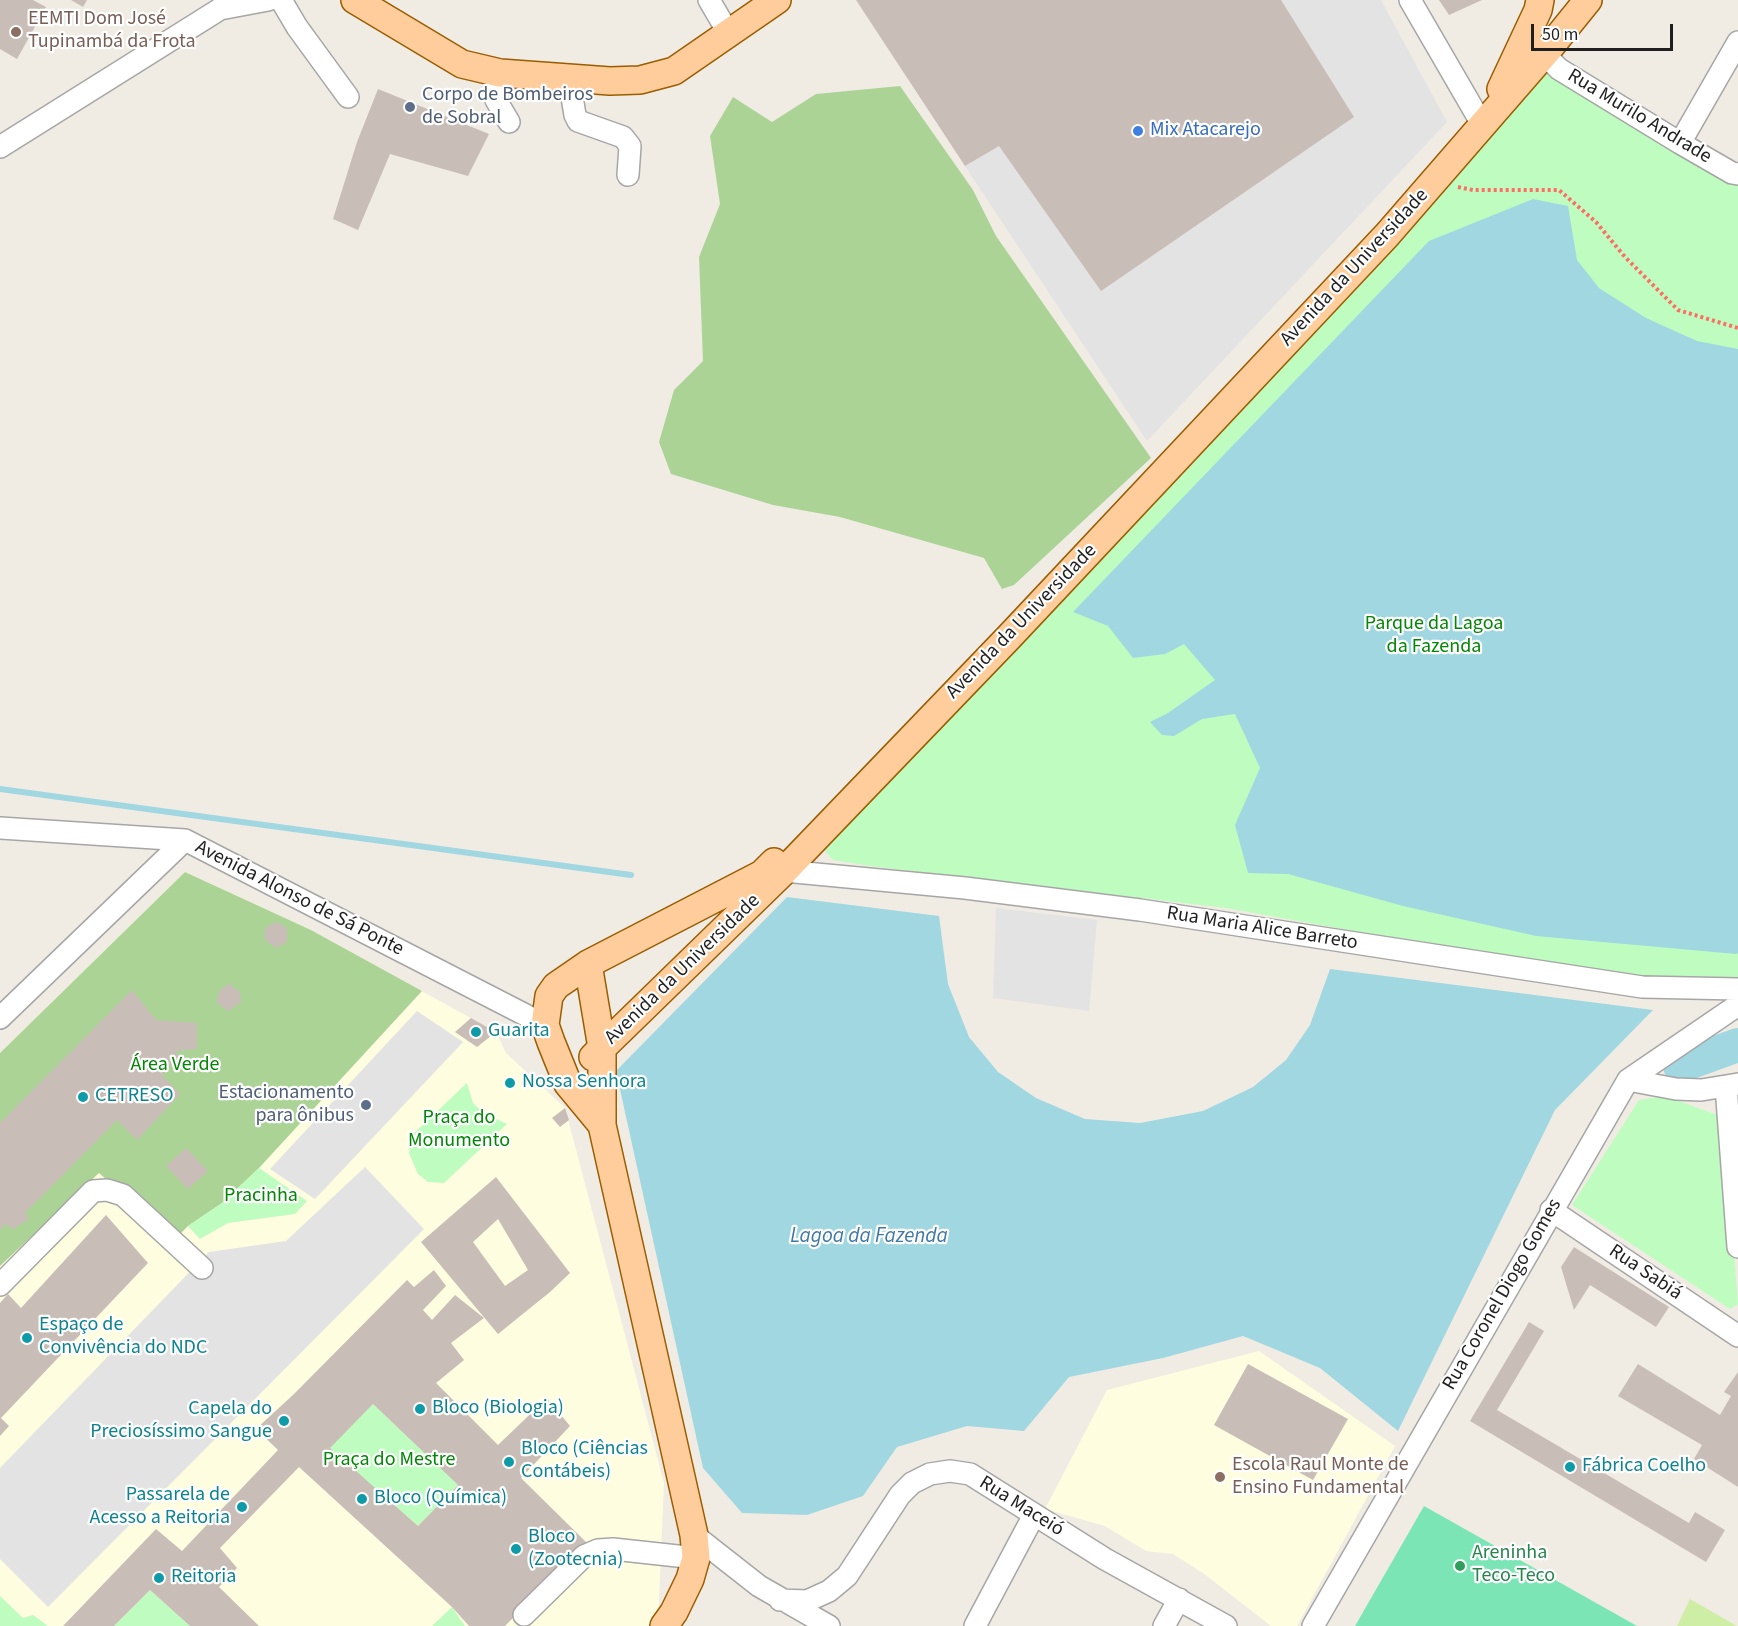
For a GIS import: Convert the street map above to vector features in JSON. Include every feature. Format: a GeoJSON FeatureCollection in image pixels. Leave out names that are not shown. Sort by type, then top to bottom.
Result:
{"type":"FeatureCollection","features":[{"type":"Feature","properties":{"kind":"main road"},"geometry":{"type":"LineString","coordinates":[[355,0],[462,64],[500,73],[569,79],[640,80],[674,70],[777,0]]}},
{"type":"Feature","properties":{"kind":"main road","name":"Avenida da Universidade"},"geometry":{"type":"LineString","coordinates":[[602,1125],[602,1048],[784,871],[1010,636],[1380,243],[1546,52],[1588,0]]}},
{"type":"Feature","properties":{"kind":"main road"},"geometry":{"type":"LineString","coordinates":[[1539,5],[1541,32],[1546,52]]}},
{"type":"Feature","properties":{"kind":"main road","name":"Avenida da Universidade"},"geometry":{"type":"LineString","coordinates":[[602,1125],[568,1084],[545,1025],[549,996],[556,986],[588,964],[762,874],[1492,106],[1539,5]]}},
{"type":"Feature","properties":{"kind":"main road"},"geometry":{"type":"LineString","coordinates":[[568,1084],[602,1048],[588,964]]}},
{"type":"Feature","properties":{"kind":"main road"},"geometry":{"type":"LineString","coordinates":[[602,1125],[695,1547],[690,1579],[674,1612],[664,1626]]}},
{"type":"Feature","properties":{"kind":"street"},"geometry":{"type":"LineString","coordinates":[[0,147],[224,4],[268,0]]}},
{"type":"Feature","properties":{"kind":"street"},"geometry":{"type":"LineString","coordinates":[[281,0],[297,27],[348,98]]}},
{"type":"Feature","properties":{"kind":"street"},"geometry":{"type":"LineString","coordinates":[[709,0],[729,34]]}},
{"type":"Feature","properties":{"kind":"street"},"geometry":{"type":"LineString","coordinates":[[1410,0],[1479,119]]}},
{"type":"Feature","properties":{"kind":"street"},"geometry":{"type":"LineString","coordinates":[[1680,143],[1738,42]]}},
{"type":"Feature","properties":{"kind":"street","name":"Rua Murilo Andrade"},"geometry":{"type":"LineString","coordinates":[[1546,52],[1559,69],[1680,143],[1732,173],[1738,174]]}},
{"type":"Feature","properties":{"kind":"street"},"geometry":{"type":"LineString","coordinates":[[500,73],[496,100],[509,122]]}},
{"type":"Feature","properties":{"kind":"street"},"geometry":{"type":"LineString","coordinates":[[569,79],[578,121],[623,137],[630,146],[628,175]]}},
{"type":"Feature","properties":{"kind":"street","name":"Avenida Alonso de Sá Ponte"},"geometry":{"type":"LineString","coordinates":[[0,828],[185,840],[545,1025]]}},
{"type":"Feature","properties":{"kind":"street"},"geometry":{"type":"LineString","coordinates":[[0,1018],[185,840]]}},
{"type":"Feature","properties":{"kind":"street","name":"Rua Maria Alice Barreto"},"geometry":{"type":"LineString","coordinates":[[784,871],[965,888],[1140,910],[1642,987],[1738,989]]}},
{"type":"Feature","properties":{"kind":"street","name":"Rua Coronel Diogo Gomes"},"geometry":{"type":"LineString","coordinates":[[1313,1626],[1628,1080],[1738,1005]]}},
{"type":"Feature","properties":{"kind":"street"},"geometry":{"type":"LineString","coordinates":[[1628,1080],[1676,1089],[1701,1090],[1732,1085],[1738,1247]]}},
{"type":"Feature","properties":{"kind":"street"},"geometry":{"type":"LineString","coordinates":[[0,1285],[93,1191],[107,1190],[123,1195],[202,1268]]}},
{"type":"Feature","properties":{"kind":"street","name":"Rua Sabiá"},"geometry":{"type":"LineString","coordinates":[[1551,1210],[1738,1336]]}},
{"type":"Feature","properties":{"kind":"street","name":"Rua Maceió"},"geometry":{"type":"LineString","coordinates":[[780,1600],[807,1601],[829,1591],[847,1576],[900,1495],[912,1483],[930,1474],[950,1471],[970,1474],[1105,1559],[1226,1626]]}},
{"type":"Feature","properties":{"kind":"street"},"geometry":{"type":"LineString","coordinates":[[975,1626],[1034,1515]]}},
{"type":"Feature","properties":{"kind":"street"},"geometry":{"type":"LineString","coordinates":[[524,1615],[584,1556],[598,1550],[695,1547],[738,1571],[780,1600],[829,1626]]}},
{"type":"Feature","properties":{"kind":"street"},"geometry":{"type":"LineString","coordinates":[[1164,1626],[1179,1599]]}},
{"type":"Feature","properties":{"kind":"path"},"geometry":{"type":"LineString","coordinates":[[1458,187],[1473,190],[1559,190],[1596,222],[1625,257],[1678,310],[1738,328]]}},
{"type":"Feature","properties":{"kind":"shaded area"},"geometry":{"type":"Polygon","coordinates":[[[1233,0],[1381,0],[1447,122],[1147,441],[965,166],[1233,0]]]}},
{"type":"Feature","properties":{"kind":"shaded area"},"geometry":{"type":"Polygon","coordinates":[[[185,872],[311,930],[496,1032],[506,1053],[565,1108],[664,1483],[658,1623],[655,1626],[0,1626],[0,1053],[185,872]]]}},
{"type":"Feature","properties":{"kind":"shaded area"},"geometry":{"type":"Polygon","coordinates":[[[996,908],[1097,920],[1089,1011],[993,998],[996,908]]]}},
{"type":"Feature","properties":{"kind":"shaded area","name":"Estacionamento para ônibus"},"geometry":{"type":"Polygon","coordinates":[[[417,1011],[463,1042],[315,1199],[270,1169],[417,1011]]]}},
{"type":"Feature","properties":{"kind":"shaded area"},"geometry":{"type":"Polygon","coordinates":[[[365,1167],[424,1229],[48,1607],[0,1559],[0,1468],[209,1252],[286,1241],[365,1167]]]}},
{"type":"Feature","properties":{"kind":"shaded area","name":"Escola Raul Monte de Ensino Fundamental"},"geometry":{"type":"Polygon","coordinates":[[[1259,1351],[1395,1446],[1297,1626],[1271,1626],[1203,1573],[1173,1554],[1146,1551],[1105,1526],[1045,1509],[1107,1390],[1259,1351]]]}},
{"type":"Feature","properties":{"kind":"green space","name":"Parque da Lagoa da Fazenda"},"geometry":{"type":"Polygon","coordinates":[[[1553,67],[1738,175],[1738,979],[1633,981],[1226,908],[833,860],[824,850],[831,836],[1553,67]]]}},
{"type":"Feature","properties":{"kind":"green space"},"geometry":{"type":"Polygon","coordinates":[[[900,86],[973,190],[996,236],[1151,458],[1014,585],[1002,589],[984,558],[840,517],[773,505],[671,474],[659,442],[674,390],[703,361],[699,257],[720,204],[710,136],[733,97],[772,122],[816,94],[900,86]]]}},
{"type":"Feature","properties":{"kind":"green space","name":"Área Verde"},"geometry":{"type":"Polygon","coordinates":[[[185,872],[311,930],[422,991],[259,1168],[222,1203],[188,1226],[175,1239],[99,1173],[0,1266],[0,1053],[185,872]]]}},
{"type":"Feature","properties":{"kind":"green space","name":"Praça do Monumento"},"geometry":{"type":"Polygon","coordinates":[[[467,1083],[473,1103],[482,1112],[507,1124],[444,1183],[428,1182],[418,1174],[409,1153],[411,1136],[467,1083]]]}},
{"type":"Feature","properties":{"kind":"green space"},"geometry":{"type":"Polygon","coordinates":[[[1665,1096],[1723,1117],[1738,1304],[1730,1309],[1572,1205],[1639,1100],[1665,1096]]]}},
{"type":"Feature","properties":{"kind":"green space","name":"Pracinha"},"geometry":{"type":"Polygon","coordinates":[[[259,1168],[307,1201],[295,1214],[228,1223],[200,1239],[188,1226],[222,1203],[259,1168]]]}},
{"type":"Feature","properties":{"kind":"green space","name":"Praça do Mestre"},"geometry":{"type":"Polygon","coordinates":[[[373,1404],[458,1485],[418,1526],[329,1448],[373,1404]]]}},
{"type":"Feature","properties":{"kind":"green space","name":"Areninha Teco-Teco"},"geometry":{"type":"Polygon","coordinates":[[[1424,1506],[1637,1626],[1355,1626],[1424,1506]]]}},
{"type":"Feature","properties":{"kind":"green space"},"geometry":{"type":"Polygon","coordinates":[[[150,1590],[190,1626],[114,1626],[150,1590]]]}},
{"type":"Feature","properties":{"kind":"green space"},"geometry":{"type":"Polygon","coordinates":[[[0,1596],[23,1618],[33,1615],[48,1626],[0,1626],[0,1596]]]}},
{"type":"Feature","properties":{"kind":"green space"},"geometry":{"type":"Polygon","coordinates":[[[1690,1599],[1737,1626],[1677,1626],[1690,1599]]]}},
{"type":"Feature","properties":{"kind":"green space"},"geometry":{"type":"Polygon","coordinates":[[[452,1607],[465,1626],[432,1626],[452,1607]]]}},
{"type":"Feature","properties":{"kind":"water","name":"Parque da Lagoa da Fazenda"},"geometry":{"type":"Polygon","coordinates":[[[1533,199],[1568,206],[1577,260],[1599,288],[1646,318],[1697,341],[1738,349],[1738,953],[1736,954],[1536,936],[1403,906],[1288,874],[1248,873],[1235,825],[1260,768],[1235,714],[1202,719],[1174,736],[1162,735],[1150,722],[1168,713],[1215,680],[1184,644],[1165,654],[1133,658],[1108,626],[1073,612],[1429,241],[1533,199]]]}},
{"type":"Feature","properties":{"kind":"water","name":"Lagoa da Fazenda"},"geometry":{"type":"Polygon","coordinates":[[[787,897],[939,916],[948,984],[969,1037],[998,1072],[1036,1098],[1085,1119],[1140,1123],[1203,1111],[1253,1087],[1286,1060],[1310,1025],[1330,969],[1653,1010],[1555,1110],[1398,1431],[1320,1368],[1243,1336],[1163,1358],[1069,1377],[1024,1431],[967,1426],[897,1447],[863,1496],[807,1515],[742,1513],[703,1468],[616,1071],[787,897]]]}},
{"type":"Feature","properties":{"kind":"building","name":"EEMTI Dom José Tupinambá da Frota"},"geometry":{"type":"Polygon","coordinates":[[[0,0],[33,0],[46,7],[17,59],[0,49],[0,0]]]}},
{"type":"Feature","properties":{"kind":"building","name":"EEMTI Dom José Tupinambá da Frota"},"geometry":{"type":"Polygon","coordinates":[[[71,0],[87,0],[83,7],[71,0]]]}},
{"type":"Feature","properties":{"kind":"building","name":"Mix Atacarejo"},"geometry":{"type":"Polygon","coordinates":[[[856,0],[1281,0],[1354,117],[1101,291],[999,146],[965,166],[856,0]]]}},
{"type":"Feature","properties":{"kind":"building"},"geometry":{"type":"Polygon","coordinates":[[[1439,0],[1482,0],[1449,15],[1439,0]]]}},
{"type":"Feature","properties":{"kind":"building"},"geometry":{"type":"Polygon","coordinates":[[[378,89],[489,134],[468,176],[390,154],[358,230],[333,219],[357,142],[378,89]]]}},
{"type":"Feature","properties":{"kind":"building"},"geometry":{"type":"Polygon","coordinates":[[[276,922],[287,928],[287,942],[276,948],[265,940],[265,928],[276,922]]]}},
{"type":"Feature","properties":{"kind":"building"},"geometry":{"type":"Polygon","coordinates":[[[229,984],[240,992],[241,1002],[228,1011],[217,1003],[219,991],[229,984]]]}},
{"type":"Feature","properties":{"kind":"building","name":"CETRESO"},"geometry":{"type":"Polygon","coordinates":[[[132,990],[156,1020],[197,1023],[197,1049],[175,1051],[179,1057],[162,1075],[180,1094],[137,1140],[117,1120],[25,1213],[29,1219],[13,1229],[6,1224],[0,1230],[0,1123],[132,990]]]}},
{"type":"Feature","properties":{"kind":"building","name":"Guarita"},"geometry":{"type":"Polygon","coordinates":[[[471,1018],[496,1032],[477,1047],[455,1032],[471,1018]]]}},
{"type":"Feature","properties":{"kind":"building"},"geometry":{"type":"Polygon","coordinates":[[[565,1108],[569,1120],[560,1127],[552,1118],[565,1108]]]}},
{"type":"Feature","properties":{"kind":"building"},"geometry":{"type":"Polygon","coordinates":[[[186,1148],[208,1171],[188,1189],[166,1166],[186,1148]]]}},
{"type":"Feature","properties":{"kind":"building"},"geometry":{"type":"Polygon","coordinates":[[[496,1177],[570,1273],[498,1334],[421,1242],[496,1177]],[[498,1219],[473,1242],[505,1286],[528,1270],[498,1219]]]}},
{"type":"Feature","properties":{"kind":"building"},"geometry":{"type":"Polygon","coordinates":[[[106,1215],[148,1263],[1,1418],[9,1426],[0,1436],[0,1303],[8,1294],[21,1308],[106,1215]]]}},
{"type":"Feature","properties":{"kind":"building"},"geometry":{"type":"Polygon","coordinates":[[[1574,1247],[1669,1307],[1656,1327],[1590,1285],[1574,1310],[1561,1267],[1574,1247]]]}},
{"type":"Feature","properties":{"kind":"building"},"geometry":{"type":"Polygon","coordinates":[[[434,1270],[446,1286],[423,1310],[432,1320],[455,1295],[484,1318],[451,1343],[464,1360],[436,1383],[498,1445],[547,1398],[570,1426],[521,1478],[587,1543],[505,1626],[469,1626],[452,1607],[299,1467],[220,1548],[237,1568],[219,1587],[259,1626],[190,1626],[150,1590],[114,1626],[63,1626],[156,1529],[182,1551],[278,1450],[256,1429],[407,1280],[414,1287],[434,1270]],[[373,1404],[330,1448],[418,1526],[458,1485],[373,1404]]]}},
{"type":"Feature","properties":{"kind":"building","name":"Fábrica Coelho"},"geometry":{"type":"Polygon","coordinates":[[[1529,1322],[1544,1331],[1497,1410],[1689,1523],[1695,1512],[1725,1530],[1706,1562],[1470,1421],[1529,1322]]]}},
{"type":"Feature","properties":{"kind":"building"},"geometry":{"type":"Polygon","coordinates":[[[1248,1364],[1348,1419],[1313,1480],[1214,1425],[1248,1364]]]}},
{"type":"Feature","properties":{"kind":"building","name":"Fábrica Coelho"},"geometry":{"type":"Polygon","coordinates":[[[1638,1364],[1720,1415],[1731,1396],[1724,1392],[1738,1372],[1738,1487],[1694,1459],[1702,1445],[1618,1396],[1638,1364]]]}},
{"type":"Feature","properties":{"kind":"waterway"},"geometry":{"type":"LineString","coordinates":[[0,789],[631,875]]}},
{"type":"Feature","properties":{"kind":"waterway"},"geometry":{"type":"LineString","coordinates":[[1680,1066],[1738,1045]]}},
{"type":"Feature","properties":{"kind":"place","name":"EEMTI Dom José Tupinambá da Frota"},"geometry":{"type":"Point","coordinates":[16,32]}},
{"type":"Feature","properties":{"kind":"place","name":"Corpo de Bombeiros de Sobral"},"geometry":{"type":"Point","coordinates":[410,107]}},
{"type":"Feature","properties":{"kind":"place","name":"Mix Atacarejo"},"geometry":{"type":"Point","coordinates":[1138,131]}},
{"type":"Feature","properties":{"kind":"place","name":"Guarita"},"geometry":{"type":"Point","coordinates":[476,1032]}},
{"type":"Feature","properties":{"kind":"place","name":"Nossa Senhora"},"geometry":{"type":"Point","coordinates":[510,1083]}},
{"type":"Feature","properties":{"kind":"place","name":"CETRESO"},"geometry":{"type":"Point","coordinates":[83,1097]}},
{"type":"Feature","properties":{"kind":"place","name":"Estacionamento para ônibus"},"geometry":{"type":"Point","coordinates":[366,1105]}},
{"type":"Feature","properties":{"kind":"place","name":"Espaço de Convivência do NDC"},"geometry":{"type":"Point","coordinates":[27,1338]}},
{"type":"Feature","properties":{"kind":"place","name":"Bloco (Biologia)"},"geometry":{"type":"Point","coordinates":[420,1409]}},
{"type":"Feature","properties":{"kind":"place","name":"Capela do Preciosíssimo Sangue"},"geometry":{"type":"Point","coordinates":[284,1421]}},
{"type":"Feature","properties":{"kind":"place","name":"Bloco (Ciências Contábeis)"},"geometry":{"type":"Point","coordinates":[509,1462]}},
{"type":"Feature","properties":{"kind":"place","name":"Fábrica Coelho"},"geometry":{"type":"Point","coordinates":[1570,1467]}},
{"type":"Feature","properties":{"kind":"place","name":"Escola Raul Monte de Ensino Fundamental"},"geometry":{"type":"Point","coordinates":[1220,1477]}},
{"type":"Feature","properties":{"kind":"place","name":"Bloco (Química)"},"geometry":{"type":"Point","coordinates":[362,1499]}},
{"type":"Feature","properties":{"kind":"place","name":"Passarela de Acesso a Reitoria"},"geometry":{"type":"Point","coordinates":[242,1507]}},
{"type":"Feature","properties":{"kind":"place","name":"Bloco (Zootecnia)"},"geometry":{"type":"Point","coordinates":[516,1549]}},
{"type":"Feature","properties":{"kind":"place","name":"Areninha Teco-Teco"},"geometry":{"type":"Point","coordinates":[1460,1566]}},
{"type":"Feature","properties":{"kind":"place","name":"Reitoria"},"geometry":{"type":"Point","coordinates":[159,1578]}}]}
